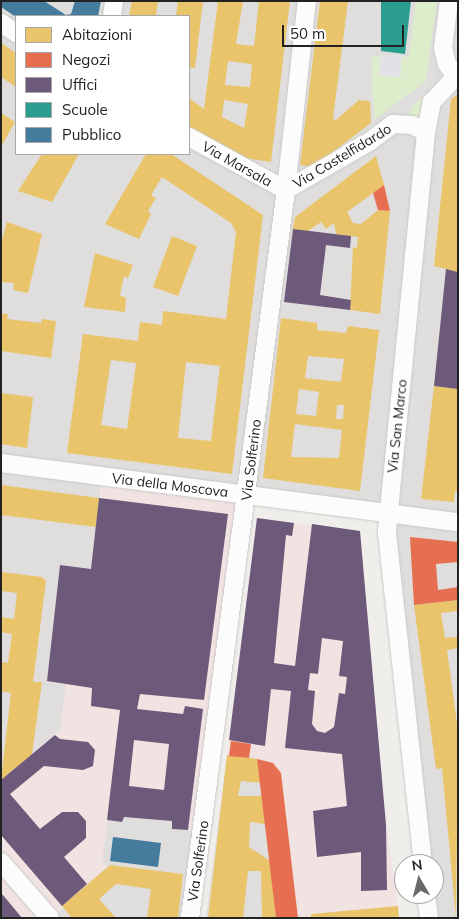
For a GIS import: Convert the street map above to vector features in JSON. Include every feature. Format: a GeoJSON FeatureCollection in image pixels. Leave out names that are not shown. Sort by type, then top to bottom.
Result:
{"type":"FeatureCollection","features":[{"type":"Feature","properties":{"kind":"street"},"geometry":{"type":"LineString","coordinates":[[112,15],[114,1]]}},
{"type":"Feature","properties":{"kind":"street","name":"Via Solferino"},"geometry":{"type":"LineString","coordinates":[[190,918],[286,190],[307,1]]}},
{"type":"Feature","properties":{"kind":"street","name":"Via San Marco"},"geometry":{"type":"LineString","coordinates":[[422,854],[387,531],[426,132],[432,102],[457,75],[447,64],[443,48],[449,1]]}},
{"type":"Feature","properties":{"kind":"street"},"geometry":{"type":"LineString","coordinates":[[1,23],[15,32]]}},
{"type":"Feature","properties":{"kind":"street","name":"Via Castelfidardo"},"geometry":{"type":"LineString","coordinates":[[286,190],[369,142],[393,124],[412,125],[426,132]]}},
{"type":"Feature","properties":{"kind":"street","name":"Via Marsala"},"geometry":{"type":"LineString","coordinates":[[190,138],[286,190]]}},
{"type":"Feature","properties":{"kind":"street","name":"Via della Moscova"},"geometry":{"type":"LineString","coordinates":[[1,463],[458,522]]}},
{"type":"Feature","properties":{"kind":"street"},"geometry":{"type":"LineString","coordinates":[[1,862],[50,918]]}},
{"type":"Feature","properties":{"kind":"street"},"geometry":{"type":"LineString","coordinates":[[427,904],[429,918]]}},
{"type":"Feature","properties":{"kind":"shaded area"},"geometry":{"type":"Polygon","coordinates":[[[1,1],[306,1],[245,493],[1,461],[1,1]]]}},
{"type":"Feature","properties":{"kind":"shaded area"},"geometry":{"type":"Polygon","coordinates":[[[307,1],[458,1],[458,517],[248,494],[307,1]]]}},
{"type":"Feature","properties":{"kind":"shaded area"},"geometry":{"type":"Polygon","coordinates":[[[381,54],[402,55],[400,77],[379,76],[381,54]]]}},
{"type":"Feature","properties":{"kind":"shaded area"},"geometry":{"type":"Polygon","coordinates":[[[418,290],[430,292],[423,372],[410,371],[418,290]]]}},
{"type":"Feature","properties":{"kind":"shaded area"},"geometry":{"type":"Polygon","coordinates":[[[407,399],[419,400],[413,464],[401,463],[407,399]]]}},
{"type":"Feature","properties":{"kind":"shaded area"},"geometry":{"type":"Polygon","coordinates":[[[1,464],[102,477],[91,569],[47,681],[66,684],[61,729],[1,780],[1,464]]]}},
{"type":"Feature","properties":{"kind":"shaded area"},"geometry":{"type":"Polygon","coordinates":[[[102,477],[245,495],[200,832],[172,829],[172,821],[124,817],[122,822],[108,821],[102,861],[107,867],[51,917],[1,859],[1,780],[61,729],[66,684],[47,681],[60,565],[91,569],[102,477]]]}},
{"type":"Feature","properties":{"kind":"shaded area"},"geometry":{"type":"Polygon","coordinates":[[[390,515],[458,525],[458,918],[432,918],[433,904],[444,904],[444,854],[425,854],[390,515]]]}},
{"type":"Feature","properties":{"kind":"shaded area"},"geometry":{"type":"Polygon","coordinates":[[[257,518],[360,531],[385,815],[394,878],[394,904],[398,904],[398,906],[298,918],[281,773],[273,763],[227,755],[257,518]]]}},
{"type":"Feature","properties":{"kind":"shaded area"},"geometry":{"type":"Polygon","coordinates":[[[227,755],[257,759],[276,918],[206,918],[227,755]]]}},
{"type":"Feature","properties":{"kind":"shaded area"},"geometry":{"type":"Polygon","coordinates":[[[124,817],[172,821],[188,830],[200,832],[187,918],[52,918],[107,867],[102,861],[107,820],[124,817]]]}},
{"type":"Feature","properties":{"kind":"shaded area"},"geometry":{"type":"Polygon","coordinates":[[[1,863],[49,918],[1,918],[1,863]]]}},
{"type":"Feature","properties":{"kind":"green space"},"geometry":{"type":"Polygon","coordinates":[[[416,1],[437,1],[426,81],[374,120],[371,57],[409,57],[416,1]]]}},
{"type":"Feature","properties":{"kind":"green space"},"geometry":{"type":"Polygon","coordinates":[[[423,97],[421,121],[408,118],[412,106],[423,97]]]}},
{"type":"Feature","properties":{"kind":"building: Abitazioni"},"geometry":{"type":"Polygon","coordinates":[[[132,1],[158,1],[156,15],[129,15],[132,1]]]}},
{"type":"Feature","properties":{"kind":"building: Abitazioni"},"geometry":{"type":"Polygon","coordinates":[[[178,1],[203,1],[195,68],[190,67],[190,15],[176,15],[178,1]]]}},
{"type":"Feature","properties":{"kind":"building: Abitazioni"},"geometry":{"type":"Polygon","coordinates":[[[218,1],[243,1],[236,44],[254,46],[259,1],[290,1],[271,162],[231,156],[190,131],[190,99],[204,109],[218,1]],[[228,61],[225,85],[250,87],[252,64],[228,61]],[[224,100],[222,117],[244,128],[248,104],[224,100]]]}},
{"type":"Feature","properties":{"kind":"building: Abitazioni"},"geometry":{"type":"Polygon","coordinates":[[[320,1],[348,1],[333,119],[336,120],[359,100],[370,101],[371,123],[313,167],[300,165],[320,1]]]}},
{"type":"Feature","properties":{"kind":"building: Abitazioni"},"geometry":{"type":"Polygon","coordinates":[[[1,43],[15,52],[15,86],[1,77],[1,43]]]}},
{"type":"Feature","properties":{"kind":"building: Abitazioni"},"geometry":{"type":"Polygon","coordinates":[[[458,94],[458,272],[434,266],[451,99],[458,94]]]}},
{"type":"Feature","properties":{"kind":"building: Abitazioni"},"geometry":{"type":"Polygon","coordinates":[[[1,113],[15,122],[1,147],[1,113]]]}},
{"type":"Feature","properties":{"kind":"building: Abitazioni"},"geometry":{"type":"Polygon","coordinates":[[[41,155],[78,155],[52,202],[18,191],[41,155]]]}},
{"type":"Feature","properties":{"kind":"building: Abitazioni"},"geometry":{"type":"Polygon","coordinates":[[[145,155],[173,155],[263,215],[232,474],[67,453],[83,334],[138,341],[140,322],[162,325],[163,311],[226,319],[236,232],[231,223],[162,177],[151,195],[156,198],[148,211],[151,214],[139,239],[105,224],[145,155]],[[111,360],[101,425],[127,429],[136,363],[111,360]],[[186,362],[178,438],[211,441],[220,366],[186,362]]]}},
{"type":"Feature","properties":{"kind":"building: Abitazioni"},"geometry":{"type":"Polygon","coordinates":[[[376,156],[384,185],[347,212],[353,223],[361,224],[378,210],[390,211],[380,314],[350,310],[353,247],[357,248],[358,237],[336,234],[334,223],[326,229],[321,222],[308,231],[293,229],[295,217],[376,156]]]}},
{"type":"Feature","properties":{"kind":"building: Abitazioni"},"geometry":{"type":"Polygon","coordinates":[[[7,222],[42,234],[28,293],[13,290],[14,283],[1,282],[1,244],[7,222]]]}},
{"type":"Feature","properties":{"kind":"building: Abitazioni"},"geometry":{"type":"Polygon","coordinates":[[[172,236],[197,246],[178,296],[153,287],[172,236]]]}},
{"type":"Feature","properties":{"kind":"building: Abitazioni"},"geometry":{"type":"Polygon","coordinates":[[[95,253],[133,265],[128,278],[124,276],[120,295],[126,298],[125,312],[84,307],[95,253]]]}},
{"type":"Feature","properties":{"kind":"building: Abitazioni"},"geometry":{"type":"Polygon","coordinates":[[[1,314],[8,314],[7,319],[41,323],[42,319],[56,321],[51,358],[1,351],[1,314]]]}},
{"type":"Feature","properties":{"kind":"building: Abitazioni"},"geometry":{"type":"Polygon","coordinates":[[[281,318],[317,323],[317,330],[346,333],[348,326],[379,330],[360,491],[263,478],[281,318]],[[308,356],[305,378],[341,382],[344,359],[308,356]],[[299,389],[296,414],[316,416],[319,392],[299,389]],[[337,405],[336,419],[343,419],[344,405],[337,405]],[[295,424],[291,457],[339,458],[342,430],[295,424]]]}},
{"type":"Feature","properties":{"kind":"building: Abitazioni"},"geometry":{"type":"Polygon","coordinates":[[[434,386],[458,389],[458,491],[455,491],[454,502],[421,499],[434,386]]]}},
{"type":"Feature","properties":{"kind":"building: Abitazioni"},"geometry":{"type":"Polygon","coordinates":[[[1,393],[33,397],[27,448],[1,444],[1,393]]]}},
{"type":"Feature","properties":{"kind":"building: Abitazioni"},"geometry":{"type":"Polygon","coordinates":[[[1,485],[99,498],[96,527],[1,515],[1,485]]]}},
{"type":"Feature","properties":{"kind":"building: Abitazioni"},"geometry":{"type":"Polygon","coordinates":[[[1,572],[42,577],[46,581],[33,682],[42,682],[32,754],[1,780],[11,693],[1,691],[1,662],[8,663],[12,634],[1,632],[1,617],[14,619],[17,593],[1,591],[1,572]]]}},
{"type":"Feature","properties":{"kind":"building: Abitazioni"},"geometry":{"type":"Polygon","coordinates":[[[458,600],[458,611],[441,613],[445,638],[458,637],[458,648],[447,650],[458,731],[456,918],[442,768],[436,769],[414,605],[458,600]]]}},
{"type":"Feature","properties":{"kind":"building: Abitazioni"},"geometry":{"type":"Polygon","coordinates":[[[227,755],[257,759],[261,783],[241,781],[238,796],[262,796],[265,824],[250,822],[249,847],[270,861],[276,918],[262,918],[261,871],[248,871],[243,918],[208,918],[227,755]]]}},
{"type":"Feature","properties":{"kind":"building: Abitazioni"},"geometry":{"type":"Polygon","coordinates":[[[110,865],[183,874],[178,918],[147,918],[151,889],[116,884],[99,899],[116,918],[72,918],[62,906],[110,865]]]}},
{"type":"Feature","properties":{"kind":"building: Abitazioni"},"geometry":{"type":"Polygon","coordinates":[[[398,906],[399,918],[311,918],[311,914],[398,906]]]}},
{"type":"Feature","properties":{"kind":"building: Negozi"},"geometry":{"type":"Polygon","coordinates":[[[384,185],[390,211],[378,210],[373,193],[384,185]]]}},
{"type":"Feature","properties":{"kind":"building: Negozi"},"geometry":{"type":"Polygon","coordinates":[[[410,537],[458,542],[458,562],[436,564],[438,590],[458,587],[458,600],[414,605],[410,537]]]}},
{"type":"Feature","properties":{"kind":"building: Negozi"},"geometry":{"type":"Polygon","coordinates":[[[231,741],[251,744],[249,758],[229,756],[231,741]]]}},
{"type":"Feature","properties":{"kind":"building: Negozi"},"geometry":{"type":"Polygon","coordinates":[[[257,759],[273,763],[281,773],[298,918],[276,918],[257,759]]]}},
{"type":"Feature","properties":{"kind":"building: Uffici"},"geometry":{"type":"Polygon","coordinates":[[[293,229],[351,236],[350,248],[326,245],[320,295],[351,300],[350,310],[284,302],[293,229]]]}},
{"type":"Feature","properties":{"kind":"building: Uffici"},"geometry":{"type":"Polygon","coordinates":[[[446,269],[458,272],[458,389],[434,386],[446,269]]]}},
{"type":"Feature","properties":{"kind":"building: Uffici"},"geometry":{"type":"Polygon","coordinates":[[[99,498],[228,514],[204,700],[140,694],[137,709],[183,714],[185,706],[203,709],[188,830],[172,829],[172,821],[124,817],[122,822],[107,820],[120,710],[91,706],[92,688],[47,681],[60,565],[91,569],[99,498]],[[134,740],[129,786],[164,790],[169,744],[134,740]]]}},
{"type":"Feature","properties":{"kind":"building: Uffici"},"geometry":{"type":"Polygon","coordinates":[[[257,518],[294,523],[292,536],[286,535],[274,663],[295,666],[312,524],[360,531],[386,825],[387,890],[361,891],[361,852],[317,857],[313,811],[347,806],[342,754],[285,748],[291,691],[271,689],[265,746],[229,740],[257,518]],[[322,638],[318,674],[310,673],[308,690],[315,691],[312,724],[317,731],[325,733],[334,727],[339,693],[345,694],[347,677],[339,676],[343,641],[322,638]]]}},
{"type":"Feature","properties":{"kind":"building: Uffici"},"geometry":{"type":"Polygon","coordinates":[[[55,735],[60,739],[88,742],[95,750],[93,766],[83,770],[44,766],[10,794],[40,829],[62,812],[78,812],[86,821],[86,838],[64,857],[87,884],[62,906],[1,835],[1,780],[55,735]]]}},
{"type":"Feature","properties":{"kind":"building: Uffici"},"geometry":{"type":"Polygon","coordinates":[[[1,893],[8,901],[22,918],[1,918],[1,893]]]}},
{"type":"Feature","properties":{"kind":"building: Scuole"},"geometry":{"type":"Polygon","coordinates":[[[381,1],[411,1],[405,54],[381,51],[381,1]]]}},
{"type":"Feature","properties":{"kind":"building: Pubblico"},"geometry":{"type":"Polygon","coordinates":[[[1,1],[44,1],[66,15],[15,16],[1,7],[1,1]]]}},
{"type":"Feature","properties":{"kind":"building: Pubblico"},"geometry":{"type":"Polygon","coordinates":[[[75,1],[101,1],[98,15],[66,15],[71,14],[75,1]]]}},
{"type":"Feature","properties":{"kind":"building: Pubblico"},"geometry":{"type":"Polygon","coordinates":[[[113,837],[161,843],[158,867],[110,861],[113,837]]]}}]}
